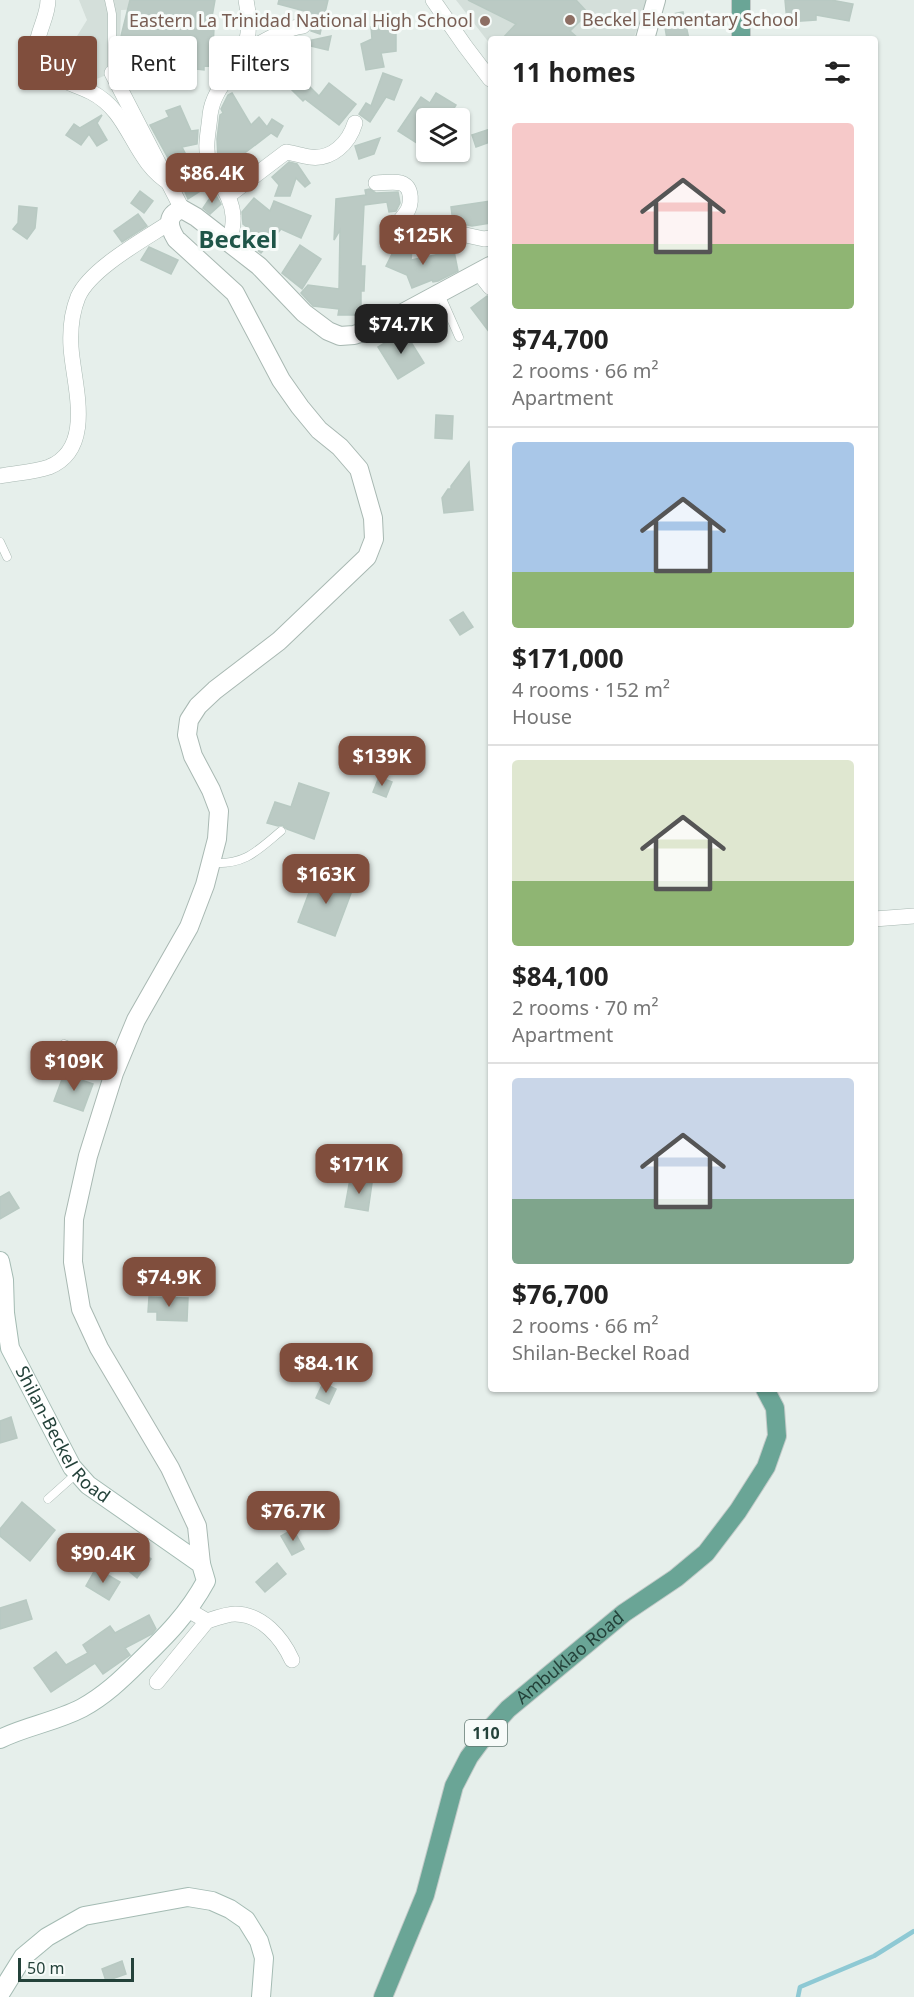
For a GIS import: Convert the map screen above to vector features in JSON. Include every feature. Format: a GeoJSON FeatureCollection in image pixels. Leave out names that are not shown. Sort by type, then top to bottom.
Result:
{"type":"FeatureCollection","features":[{"type":"Feature","properties":{"kind":"main road"},"geometry":{"type":"LineString","coordinates":[[741,0],[741,36]]}},
{"type":"Feature","properties":{"kind":"main road","name":"Ambuklao Road"},"geometry":{"type":"LineString","coordinates":[[383,1997],[425,1895],[454,1786],[469,1757],[508,1709],[624,1613],[676,1578],[706,1553],[738,1511],[766,1467],[777,1436],[776,1408],[767,1392]]}},
{"type":"Feature","properties":{"kind":"street"},"geometry":{"type":"LineString","coordinates":[[48,0],[48,11],[37,39],[38,60],[46,70],[107,102],[120,115],[138,150],[152,170],[171,184]]}},
{"type":"Feature","properties":{"kind":"street"},"geometry":{"type":"LineString","coordinates":[[246,0],[247,36]]}},
{"type":"Feature","properties":{"kind":"street"},"geometry":{"type":"LineString","coordinates":[[433,0],[488,76]]}},
{"type":"Feature","properties":{"kind":"street"},"geometry":{"type":"LineString","coordinates":[[646,36],[655,3]]}},
{"type":"Feature","properties":{"kind":"street"},"geometry":{"type":"LineString","coordinates":[[655,3],[658,12],[655,36]]}},
{"type":"Feature","properties":{"kind":"street"},"geometry":{"type":"LineString","coordinates":[[275,36],[303,26]]}},
{"type":"Feature","properties":{"kind":"street"},"geometry":{"type":"LineString","coordinates":[[121,90],[182,209],[196,217],[259,266],[316,324],[340,336],[354,335],[375,328],[440,294],[487,276]]}},
{"type":"Feature","properties":{"kind":"street"},"geometry":{"type":"LineString","coordinates":[[218,90],[212,105],[207,143],[209,161],[228,196],[234,218],[230,243]]}},
{"type":"Feature","properties":{"kind":"street"},"geometry":{"type":"LineString","coordinates":[[228,196],[286,152],[321,157],[335,151],[351,136],[355,123]]}},
{"type":"Feature","properties":{"kind":"street"},"geometry":{"type":"LineString","coordinates":[[376,183],[400,183],[407,188],[411,205],[396,225],[396,230],[400,233],[452,232],[488,238]]}},
{"type":"Feature","properties":{"kind":"street"},"geometry":{"type":"LineString","coordinates":[[0,476],[49,467],[62,459],[72,447],[78,428],[78,396],[71,346],[72,315],[79,296],[92,279],[116,259],[169,223],[174,212],[182,209]]}},
{"type":"Feature","properties":{"kind":"street"},"geometry":{"type":"LineString","coordinates":[[0,1739],[82,1708],[112,1689],[176,1627],[206,1581],[201,1564],[197,1526],[170,1468],[99,1348],[81,1309],[73,1262],[74,1219],[88,1156],[117,1065],[136,1020],[189,927],[217,839],[219,811],[193,756],[187,735],[189,720],[206,698],[279,641],[367,557],[374,539],[373,518],[359,469],[340,447],[319,430],[281,380],[235,293],[176,239],[169,223]]}},
{"type":"Feature","properties":{"kind":"street"},"geometry":{"type":"LineString","coordinates":[[878,919],[914,916]]}},
{"type":"Feature","properties":{"kind":"street","name":"Shilan-Beckel Road"},"geometry":{"type":"LineString","coordinates":[[0,1262],[4,1280],[5,1313],[10,1348],[72,1467],[88,1485],[201,1564]]}},
{"type":"Feature","properties":{"kind":"street"},"geometry":{"type":"LineString","coordinates":[[188,1610],[207,1621]]}},
{"type":"Feature","properties":{"kind":"street"},"geometry":{"type":"LineString","coordinates":[[158,1682],[207,1621],[235,1614],[252,1617],[264,1624],[284,1643],[292,1660]]}},
{"type":"Feature","properties":{"kind":"street"},"geometry":{"type":"LineString","coordinates":[[0,1994],[23,1957],[46,1937],[84,1916],[188,1897],[212,1900],[246,1920],[259,1941],[264,1958],[261,1997]]}},
{"type":"Feature","properties":{"kind":"lane"},"geometry":{"type":"LineString","coordinates":[[109,0],[112,14],[112,36]]}},
{"type":"Feature","properties":{"kind":"lane"},"geometry":{"type":"LineString","coordinates":[[440,294],[459,337]]}},
{"type":"Feature","properties":{"kind":"lane"},"geometry":{"type":"LineString","coordinates":[[0,542],[7,557]]}},
{"type":"Feature","properties":{"kind":"lane"},"geometry":{"type":"LineString","coordinates":[[210,863],[227,864],[245,859],[281,831]]}},
{"type":"Feature","properties":{"kind":"lane"},"geometry":{"type":"LineString","coordinates":[[64,1044],[117,1065]]}},
{"type":"Feature","properties":{"kind":"lane"},"geometry":{"type":"LineString","coordinates":[[48,1499],[77,1473]]}},
{"type":"Feature","properties":{"kind":"shaded area"},"geometry":{"type":"Polygon","coordinates":[[[79,0],[147,0],[145,9],[121,10],[120,36],[109,36],[109,74],[97,79],[97,36],[77,36],[87,20],[79,0]]]}},
{"type":"Feature","properties":{"kind":"shaded area","name":"Beckel Elementary School"},"geometry":{"type":"Polygon","coordinates":[[[456,0],[650,0],[634,36],[488,36],[488,41],[456,0]]]}},
{"type":"Feature","properties":{"kind":"building"},"geometry":{"type":"Polygon","coordinates":[[[130,0],[215,0],[210,28],[214,28],[214,36],[209,36],[209,66],[204,66],[204,70],[197,69],[197,36],[121,36],[130,0]]]}},
{"type":"Feature","properties":{"kind":"building"},"geometry":{"type":"Polygon","coordinates":[[[279,0],[328,0],[320,34],[311,31],[312,13],[278,4],[279,0]]]}},
{"type":"Feature","properties":{"kind":"building"},"geometry":{"type":"Polygon","coordinates":[[[468,0],[576,0],[588,13],[570,31],[576,36],[505,36],[516,24],[468,0]]]}},
{"type":"Feature","properties":{"kind":"building"},"geometry":{"type":"Polygon","coordinates":[[[785,0],[831,0],[853,4],[849,21],[816,15],[816,20],[787,22],[785,0]]]}},
{"type":"Feature","properties":{"kind":"building"},"geometry":{"type":"Polygon","coordinates":[[[683,12],[688,36],[666,36],[663,16],[683,12]]]}},
{"type":"Feature","properties":{"kind":"building"},"geometry":{"type":"Polygon","coordinates":[[[396,24],[396,51],[381,53],[384,67],[366,70],[361,44],[372,39],[371,27],[396,24]]]}},
{"type":"Feature","properties":{"kind":"building"},"geometry":{"type":"Polygon","coordinates":[[[331,36],[328,50],[311,46],[311,40],[331,36]]]}},
{"type":"Feature","properties":{"kind":"building"},"geometry":{"type":"Polygon","coordinates":[[[383,73],[402,80],[394,100],[386,97],[370,122],[359,114],[366,103],[371,106],[383,73]]]}},
{"type":"Feature","properties":{"kind":"building"},"geometry":{"type":"Polygon","coordinates":[[[329,83],[356,104],[339,125],[305,99],[303,101],[292,90],[311,90],[311,88],[319,96],[329,83]]]}},
{"type":"Feature","properties":{"kind":"building"},"geometry":{"type":"Polygon","coordinates":[[[232,93],[251,125],[259,117],[267,127],[272,119],[283,126],[277,137],[271,133],[225,168],[218,158],[217,139],[220,115],[223,113],[221,109],[228,95],[232,93]]]}},
{"type":"Feature","properties":{"kind":"building"},"geometry":{"type":"Polygon","coordinates":[[[436,93],[456,105],[454,108],[416,108],[416,143],[398,131],[421,97],[430,103],[436,93]]]}},
{"type":"Feature","properties":{"kind":"building"},"geometry":{"type":"Polygon","coordinates":[[[180,106],[191,131],[198,130],[197,144],[182,147],[205,188],[188,199],[150,125],[169,117],[166,111],[180,106]]]}},
{"type":"Feature","properties":{"kind":"building"},"geometry":{"type":"Polygon","coordinates":[[[102,115],[97,123],[107,140],[97,146],[89,134],[81,145],[66,135],[74,124],[80,128],[102,115]]]}},
{"type":"Feature","properties":{"kind":"building"},"geometry":{"type":"Polygon","coordinates":[[[488,130],[488,143],[476,147],[472,135],[488,130]]]}},
{"type":"Feature","properties":{"kind":"building"},"geometry":{"type":"Polygon","coordinates":[[[380,138],[374,154],[359,159],[355,146],[380,138]]]}},
{"type":"Feature","properties":{"kind":"building"},"geometry":{"type":"Polygon","coordinates":[[[289,162],[297,164],[310,183],[305,187],[296,178],[290,196],[275,196],[279,185],[272,177],[289,162]]]}},
{"type":"Feature","properties":{"kind":"building"},"geometry":{"type":"Polygon","coordinates":[[[369,189],[376,193],[398,192],[400,203],[396,211],[389,212],[387,202],[364,205],[361,266],[365,266],[364,291],[361,291],[361,315],[338,315],[339,309],[313,306],[301,293],[308,285],[339,289],[340,230],[334,240],[336,199],[366,195],[365,190],[369,189]]]}},
{"type":"Feature","properties":{"kind":"building"},"geometry":{"type":"Polygon","coordinates":[[[140,191],[153,201],[144,213],[131,203],[140,191]]]}},
{"type":"Feature","properties":{"kind":"building"},"geometry":{"type":"Polygon","coordinates":[[[214,192],[221,204],[210,214],[203,208],[214,192]]]}},
{"type":"Feature","properties":{"kind":"building"},"geometry":{"type":"Polygon","coordinates":[[[254,198],[270,211],[274,201],[311,216],[301,238],[281,229],[261,253],[244,240],[251,230],[243,224],[242,212],[254,198]]]}},
{"type":"Feature","properties":{"kind":"building"},"geometry":{"type":"Polygon","coordinates":[[[488,201],[488,223],[472,226],[453,222],[451,207],[488,201]]]}},
{"type":"Feature","properties":{"kind":"building"},"geometry":{"type":"Polygon","coordinates":[[[19,206],[37,208],[35,228],[27,239],[13,229],[18,223],[19,206]]]}},
{"type":"Feature","properties":{"kind":"building"},"geometry":{"type":"Polygon","coordinates":[[[138,214],[147,226],[122,242],[114,231],[138,214]]]}},
{"type":"Feature","properties":{"kind":"building"},"geometry":{"type":"Polygon","coordinates":[[[300,245],[321,259],[302,289],[282,273],[300,245]]]}},
{"type":"Feature","properties":{"kind":"building"},"geometry":{"type":"Polygon","coordinates":[[[396,246],[412,249],[411,260],[454,251],[458,271],[438,281],[433,282],[432,280],[412,288],[407,275],[386,266],[396,246]]]}},
{"type":"Feature","properties":{"kind":"building"},"geometry":{"type":"Polygon","coordinates":[[[149,247],[178,260],[171,274],[141,260],[149,247]]]}},
{"type":"Feature","properties":{"kind":"building"},"geometry":{"type":"Polygon","coordinates":[[[488,296],[488,330],[471,308],[488,296]]]}},
{"type":"Feature","properties":{"kind":"building"},"geometry":{"type":"Polygon","coordinates":[[[404,331],[424,363],[398,379],[378,347],[404,331]]]}},
{"type":"Feature","properties":{"kind":"building"},"geometry":{"type":"Polygon","coordinates":[[[436,415],[453,416],[452,439],[435,438],[436,415]]]}},
{"type":"Feature","properties":{"kind":"building"},"geometry":{"type":"Polygon","coordinates":[[[469,462],[473,510],[444,513],[442,498],[448,489],[451,489],[469,462]]]}},
{"type":"Feature","properties":{"kind":"building"},"geometry":{"type":"Polygon","coordinates":[[[463,612],[473,627],[460,635],[450,620],[463,612]]]}},
{"type":"Feature","properties":{"kind":"building"},"geometry":{"type":"Polygon","coordinates":[[[379,777],[392,782],[386,797],[373,792],[379,777]]]}},
{"type":"Feature","properties":{"kind":"building"},"geometry":{"type":"Polygon","coordinates":[[[299,783],[329,793],[314,839],[282,825],[267,823],[275,802],[291,807],[299,783]]]}},
{"type":"Feature","properties":{"kind":"building"},"geometry":{"type":"Polygon","coordinates":[[[316,874],[353,888],[335,936],[298,922],[316,874]]]}},
{"type":"Feature","properties":{"kind":"building"},"geometry":{"type":"Polygon","coordinates":[[[64,1074],[93,1084],[83,1111],[54,1101],[64,1074]]]}},
{"type":"Feature","properties":{"kind":"building"},"geometry":{"type":"Polygon","coordinates":[[[350,1179],[372,1183],[368,1211],[345,1207],[350,1179]]]}},
{"type":"Feature","properties":{"kind":"building"},"geometry":{"type":"Polygon","coordinates":[[[9,1192],[19,1208],[0,1219],[0,1197],[9,1192]]]}},
{"type":"Feature","properties":{"kind":"building"},"geometry":{"type":"Polygon","coordinates":[[[149,1297],[188,1298],[187,1321],[157,1320],[157,1312],[148,1312],[149,1297]]]}},
{"type":"Feature","properties":{"kind":"building"},"geometry":{"type":"Polygon","coordinates":[[[323,1383],[336,1389],[329,1404],[316,1398],[323,1383]]]}},
{"type":"Feature","properties":{"kind":"building"},"geometry":{"type":"Polygon","coordinates":[[[11,1417],[17,1438],[0,1443],[0,1421],[11,1417]]]}},
{"type":"Feature","properties":{"kind":"building"},"geometry":{"type":"Polygon","coordinates":[[[22,1502],[55,1530],[30,1561],[0,1536],[0,1529],[22,1502]]]}},
{"type":"Feature","properties":{"kind":"building"},"geometry":{"type":"Polygon","coordinates":[[[293,1529],[304,1549],[292,1555],[281,1536],[293,1529]]]}},
{"type":"Feature","properties":{"kind":"building"},"geometry":{"type":"Polygon","coordinates":[[[134,1546],[151,1559],[137,1578],[120,1564],[134,1546]]]}},
{"type":"Feature","properties":{"kind":"building"},"geometry":{"type":"Polygon","coordinates":[[[277,1563],[286,1574],[265,1592],[256,1582],[277,1563]]]}},
{"type":"Feature","properties":{"kind":"building"},"geometry":{"type":"Polygon","coordinates":[[[96,1568],[120,1582],[109,1600],[86,1586],[96,1568]]]}},
{"type":"Feature","properties":{"kind":"building"},"geometry":{"type":"Polygon","coordinates":[[[26,1600],[32,1619],[0,1629],[0,1608],[26,1600]]]}},
{"type":"Feature","properties":{"kind":"building"},"geometry":{"type":"Polygon","coordinates":[[[149,1615],[156,1629],[152,1634],[125,1648],[130,1655],[103,1674],[95,1663],[51,1692],[34,1668],[56,1652],[66,1665],[88,1653],[83,1645],[110,1626],[115,1633],[149,1615]]]}},
{"type":"Feature","properties":{"kind":"building"},"geometry":{"type":"Polygon","coordinates":[[[122,1961],[126,1974],[106,1981],[102,1969],[122,1961]]]}},
{"type":"Feature","properties":{"kind":"waterway"},"geometry":{"type":"LineString","coordinates":[[798,1997],[800,1987],[874,1956],[914,1931]]}},
{"type":"Feature","properties":{"kind":"place","name":"Beckel Elementary School"},"geometry":{"type":"Point","coordinates":[570,20]}},
{"type":"Feature","properties":{"kind":"place","name":"Eastern La Trinidad National High School"},"geometry":{"type":"Point","coordinates":[485,21]}},
{"type":"Feature","properties":{"kind":"district","name":"Beckel"},"geometry":{"type":"Point","coordinates":[238,240]}}]}
